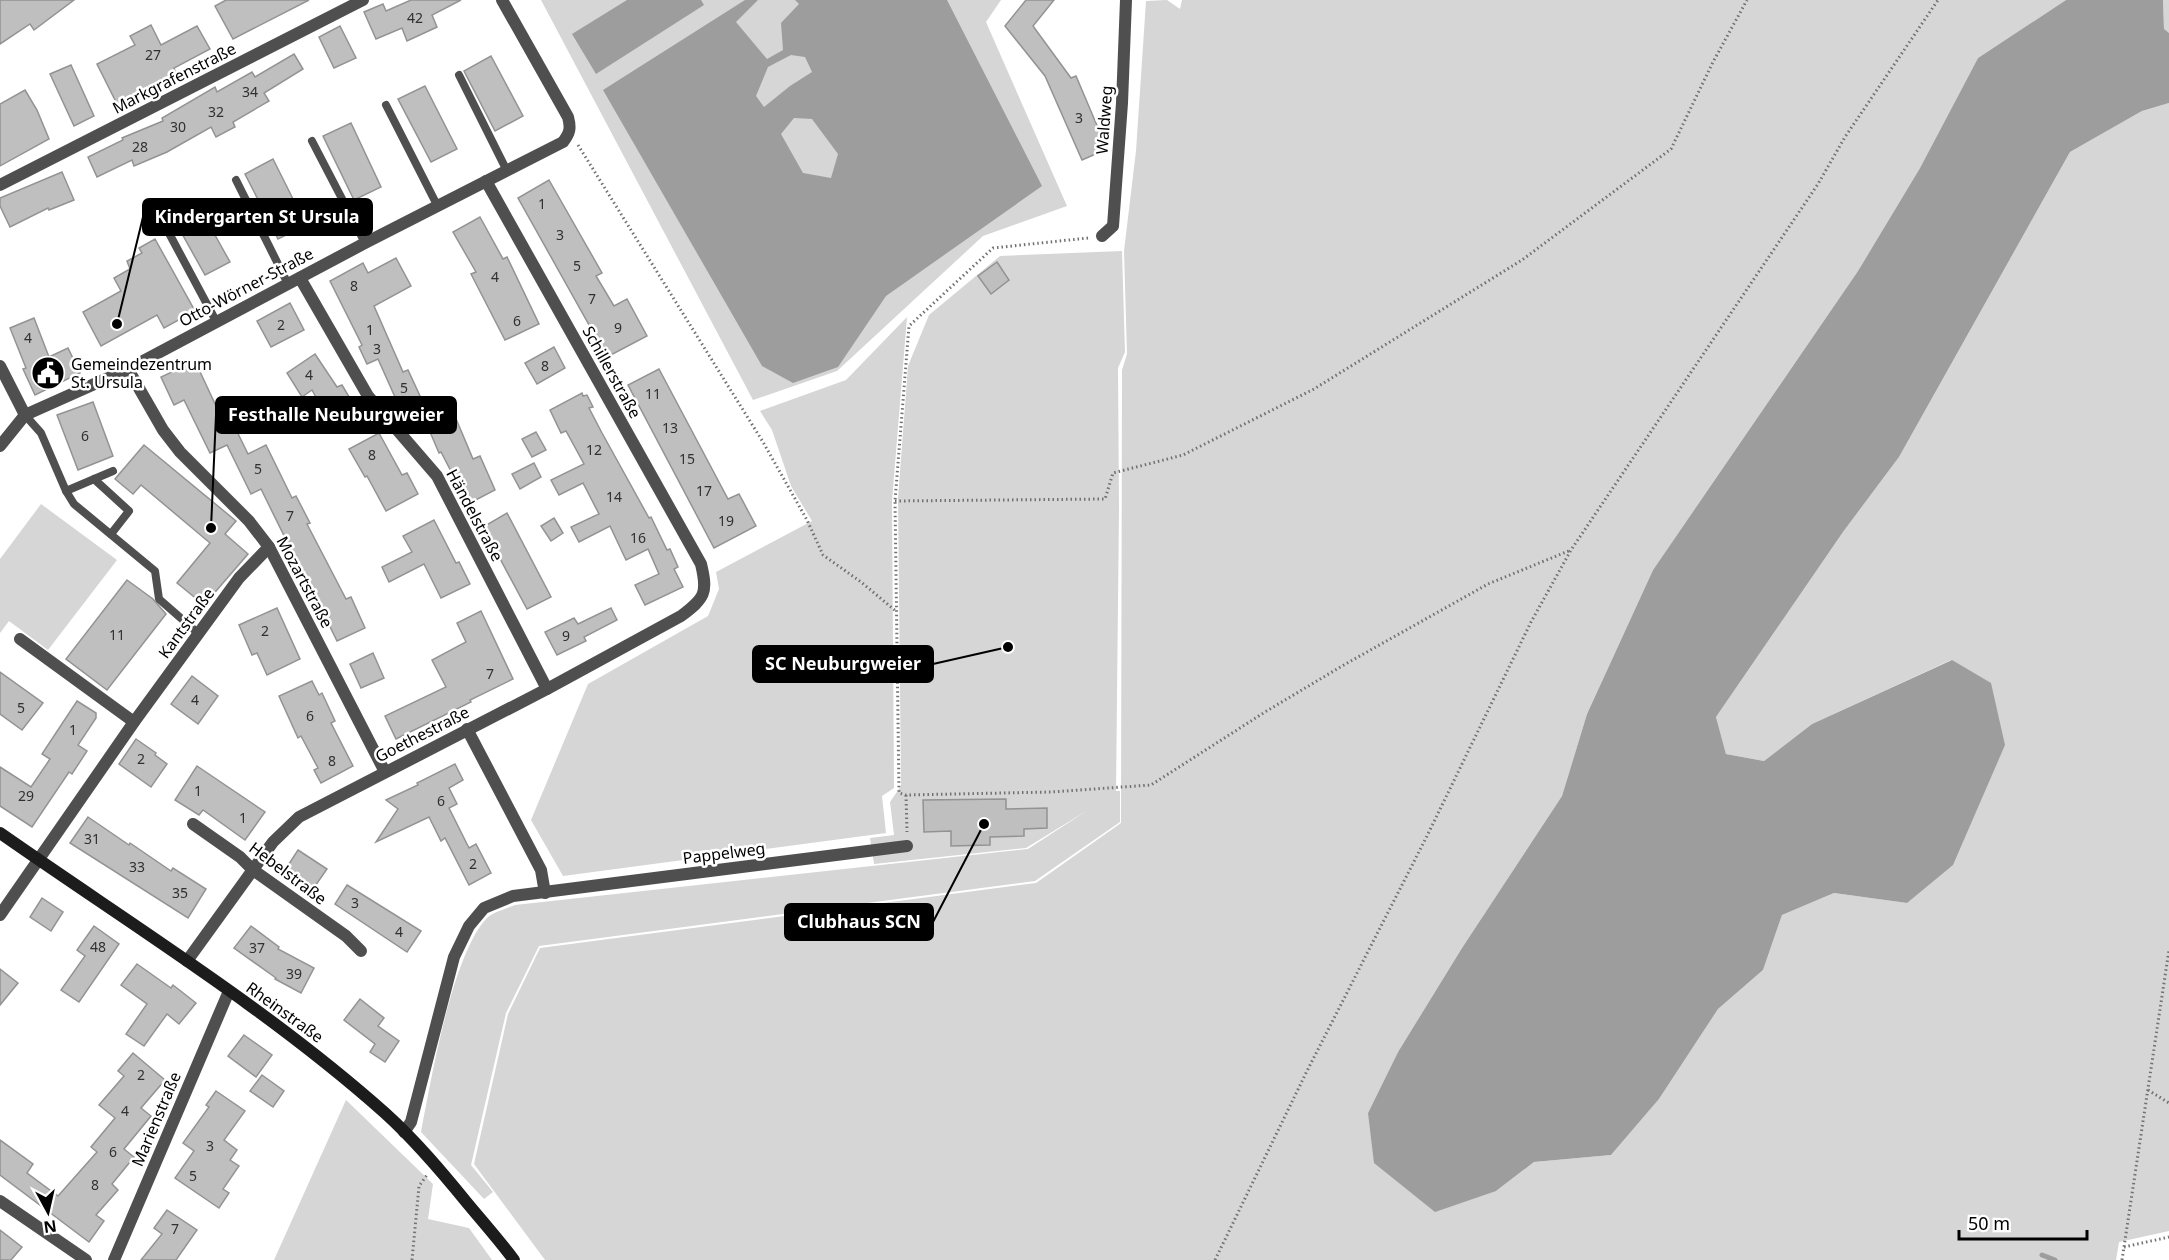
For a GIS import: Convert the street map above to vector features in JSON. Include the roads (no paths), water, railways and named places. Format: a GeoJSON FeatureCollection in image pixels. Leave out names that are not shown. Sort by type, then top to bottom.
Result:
{"type":"FeatureCollection","features":[{"type":"Feature","properties":{"kind":"main road","name":"Rheinstraße"},"geometry":{"type":"LineString","coordinates":[[0,833],[304,1045],[404,1132],[436,1165],[513,1260]]}},
{"type":"Feature","properties":{"kind":"street","name":"Markgrafenstraße"},"geometry":{"type":"LineString","coordinates":[[0,185],[363,0]]}},
{"type":"Feature","properties":{"kind":"street","name":"Otto-Wörner-Straße"},"geometry":{"type":"LineString","coordinates":[[0,446],[25,415],[128,369],[437,205],[563,142],[569,135],[571,126],[568,117],[502,0]]}},
{"type":"Feature","properties":{"kind":"street","name":"Waldweg"},"geometry":{"type":"LineString","coordinates":[[1102,236],[1113,226],[1122,103],[1126,0]]}},
{"type":"Feature","properties":{"kind":"street","name":"Schillerstraße"},"geometry":{"type":"LineString","coordinates":[[486,181],[701,564],[705,581]]}},
{"type":"Feature","properties":{"kind":"street","name":"Händelstraße"},"geometry":{"type":"LineString","coordinates":[[294,281],[368,396],[437,476],[547,689]]}},
{"type":"Feature","properties":{"kind":"street"},"geometry":{"type":"LineString","coordinates":[[0,366],[25,415]]}},
{"type":"Feature","properties":{"kind":"street","name":"Mozartstraße"},"geometry":{"type":"LineString","coordinates":[[128,369],[163,430],[180,452],[249,521],[269,548],[385,772]]}},
{"type":"Feature","properties":{"kind":"street","name":"Kantstraße"},"geometry":{"type":"LineString","coordinates":[[0,915],[134,722],[239,578],[269,548]]}},
{"type":"Feature","properties":{"kind":"street","name":"Goethestraße"},"geometry":{"type":"LineString","coordinates":[[187,962],[273,842],[299,817],[547,689],[681,616],[699,603],[705,581]]}},
{"type":"Feature","properties":{"kind":"street"},"geometry":{"type":"LineString","coordinates":[[20,639],[134,722]]}},
{"type":"Feature","properties":{"kind":"street"},"geometry":{"type":"LineString","coordinates":[[467,729],[541,870],[545,893]]}},
{"type":"Feature","properties":{"kind":"street","name":"Hebelstraße"},"geometry":{"type":"LineString","coordinates":[[193,824],[240,856],[253,870],[346,936],[361,951]]}},
{"type":"Feature","properties":{"kind":"street","name":"Pappelweg"},"geometry":{"type":"LineString","coordinates":[[404,1132],[411,1122],[454,957],[469,926],[484,908],[513,896],[907,846]]}},
{"type":"Feature","properties":{"kind":"street","name":"Marienstraße"},"geometry":{"type":"LineString","coordinates":[[114,1260],[229,991]]}},
{"type":"Feature","properties":{"kind":"street"},"geometry":{"type":"LineString","coordinates":[[0,1201],[86,1260]]}},
{"type":"Feature","properties":{"kind":"lane"},"geometry":{"type":"LineString","coordinates":[[459,75],[507,171]]}},
{"type":"Feature","properties":{"kind":"lane"},"geometry":{"type":"LineString","coordinates":[[386,105],[437,205]]}},
{"type":"Feature","properties":{"kind":"lane"},"geometry":{"type":"LineString","coordinates":[[312,141],[365,243]]}},
{"type":"Feature","properties":{"kind":"lane"},"geometry":{"type":"LineString","coordinates":[[236,180],[294,281]]}},
{"type":"Feature","properties":{"kind":"lane"},"geometry":{"type":"LineString","coordinates":[[163,222],[216,321]]}},
{"type":"Feature","properties":{"kind":"lane"},"geometry":{"type":"LineString","coordinates":[[25,415],[40,433],[66,492],[74,504],[156,571],[159,598],[199,634]]}},
{"type":"Feature","properties":{"kind":"lane"},"geometry":{"type":"LineString","coordinates":[[66,492],[113,471]]}},
{"type":"Feature","properties":{"kind":"lane"},"geometry":{"type":"LineString","coordinates":[[94,479],[129,511],[111,534]]}},
{"type":"Feature","properties":{"kind":"waterway"},"geometry":{"type":"LineString","coordinates":[[2042,1255],[2055,1260]]}},
{"type":"Feature","properties":{"kind":"place","name":"Kindergarten St Ursula"},"geometry":{"type":"Point","coordinates":[117,324]}},
{"type":"Feature","properties":{"kind":"place","name":"Gemeindezentrum St. Ursula"},"geometry":{"type":"Point","coordinates":[48,373]}},
{"type":"Feature","properties":{"kind":"place","name":"Festhalle Neuburgweier"},"geometry":{"type":"Point","coordinates":[211,528]}},
{"type":"Feature","properties":{"kind":"place","name":"SC Neuburgweier"},"geometry":{"type":"Point","coordinates":[1008,647]}},
{"type":"Feature","properties":{"kind":"place","name":"Clubhaus SCN"},"geometry":{"type":"Point","coordinates":[984,824]}}]}
